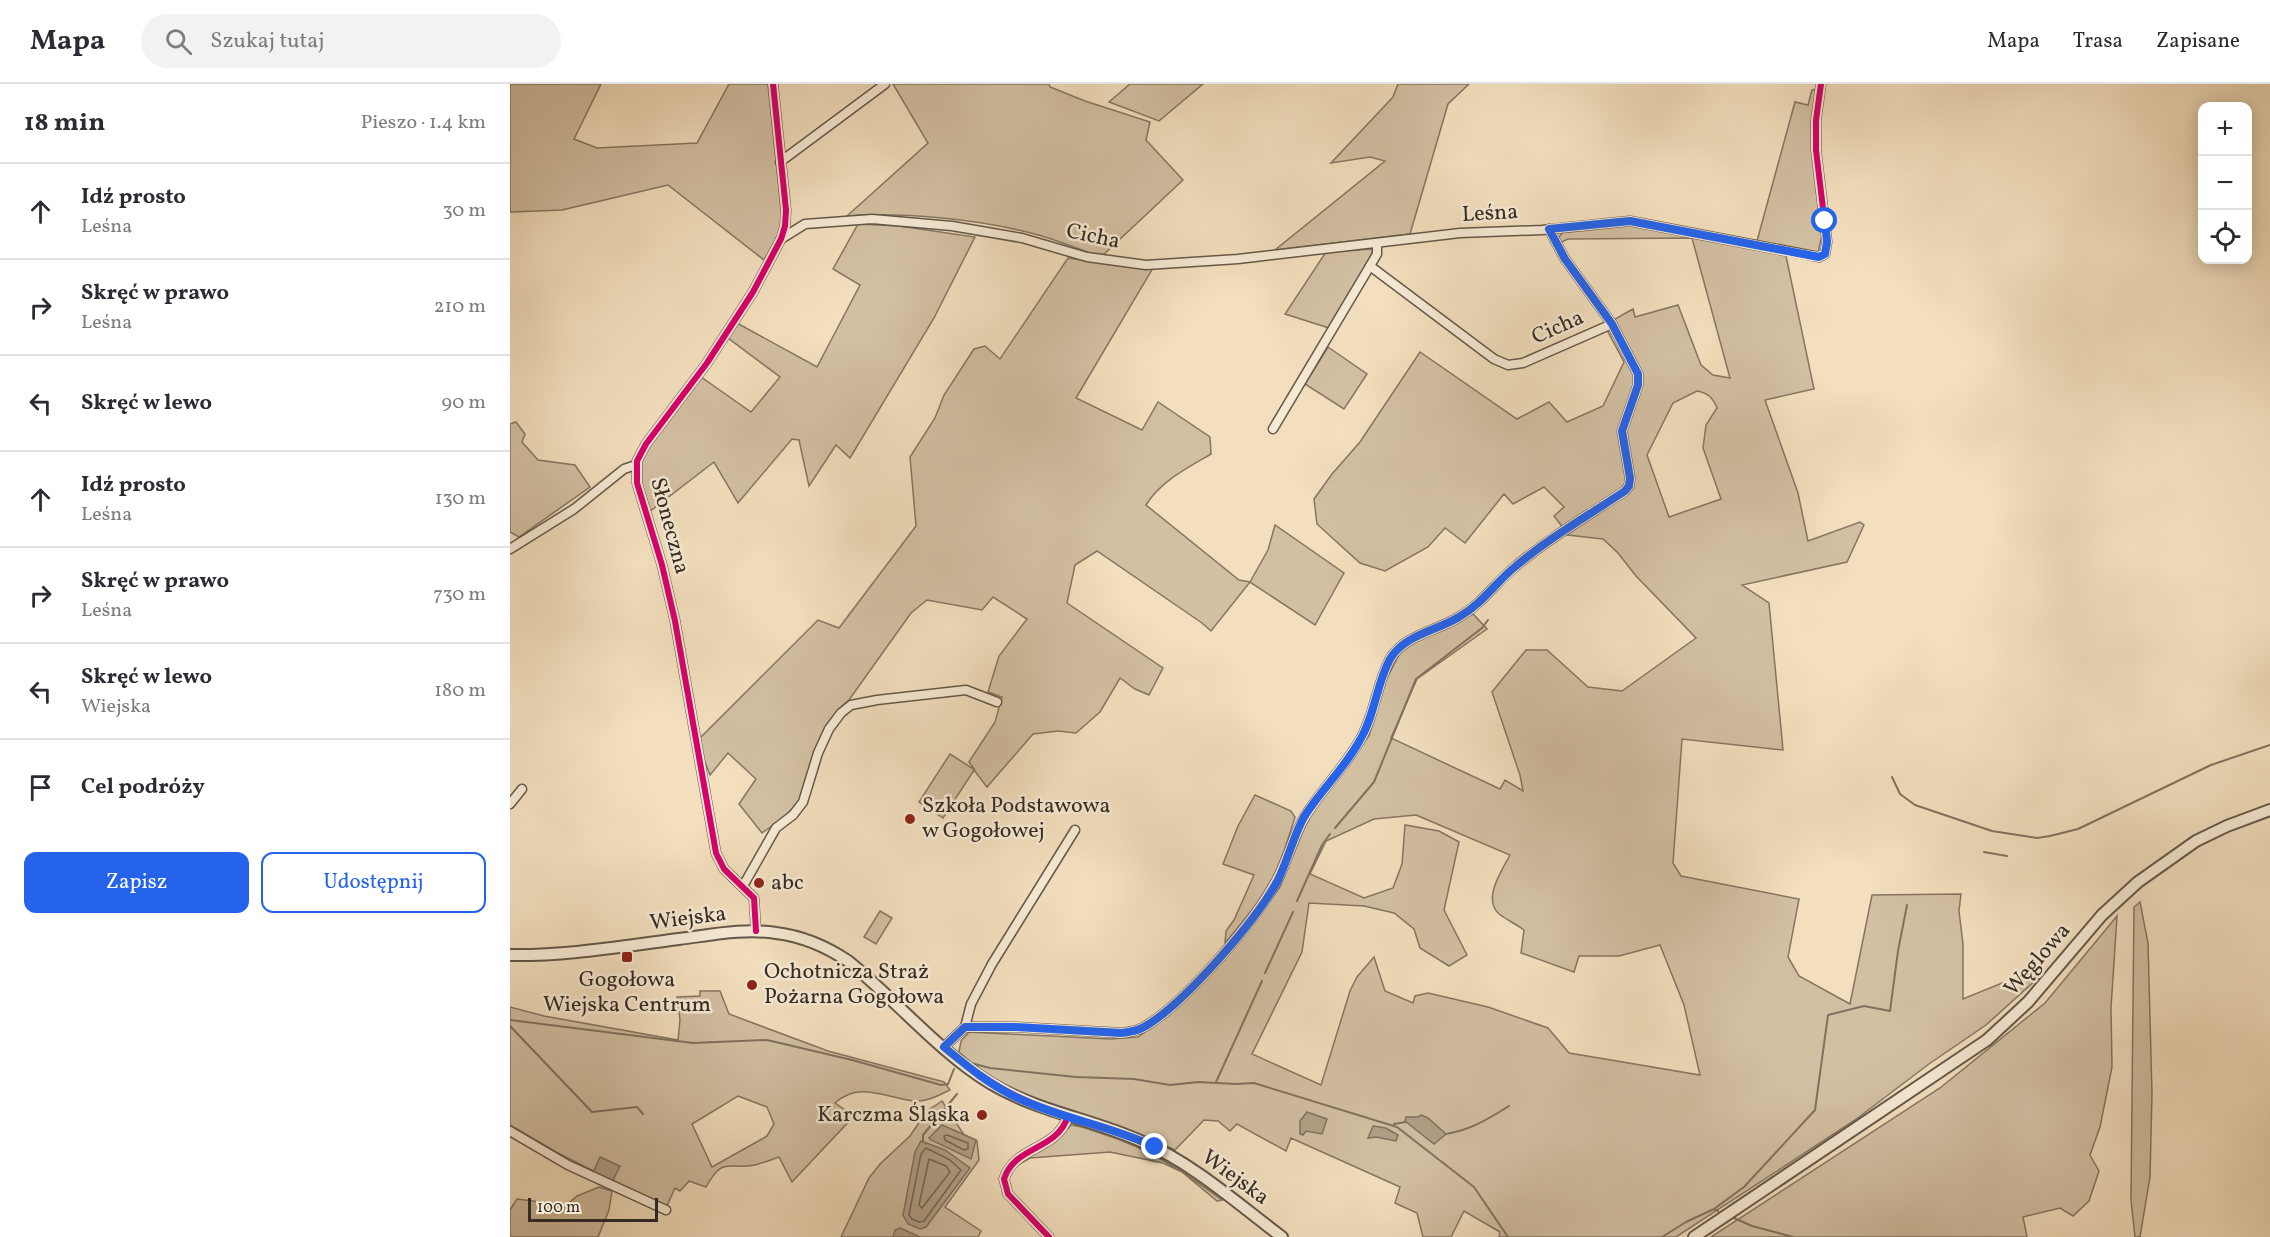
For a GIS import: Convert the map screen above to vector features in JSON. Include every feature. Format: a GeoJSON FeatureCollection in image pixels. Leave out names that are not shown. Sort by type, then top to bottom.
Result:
{"type":"FeatureCollection","features":[{"type":"Feature","properties":{"kind":"street","name":"Słoneczna"},"geometry":{"type":"LineString","coordinates":[[756,931],[756,903],[753,896],[724,869],[716,854],[675,621],[662,566],[639,491],[636,465],[646,444],[721,342],[753,292],[786,226],[773,84]]}},
{"type":"Feature","properties":{"kind":"street"},"geometry":{"type":"LineString","coordinates":[[780,162],[885,84]]}},
{"type":"Feature","properties":{"kind":"street","name":"Leśna"},"geometry":{"type":"LineString","coordinates":[[1377,243],[1460,233],[1549,229],[1630,221],[1819,257],[1825,254],[1827,242],[1816,150],[1816,120],[1821,84]]}},
{"type":"Feature","properties":{"kind":"street"},"geometry":{"type":"LineString","coordinates":[[786,213],[805,224]]}},
{"type":"Feature","properties":{"kind":"street","name":"Cicha"},"geometry":{"type":"LineString","coordinates":[[781,239],[805,224],[872,219],[952,226],[1022,237],[1087,257],[1146,265],[1238,259],[1377,243]]}},
{"type":"Feature","properties":{"kind":"street"},"geometry":{"type":"LineString","coordinates":[[965,1027],[1016,1027],[1122,1033],[1136,1031],[1146,1026],[1172,1005],[1207,972],[1277,882],[1303,820],[1359,741],[1371,718],[1381,680],[1396,651],[1411,639],[1444,626],[1470,610],[1523,560],[1625,491],[1629,486],[1630,478],[1622,431],[1638,385],[1638,374],[1612,324],[1565,259],[1549,229]]}},
{"type":"Feature","properties":{"kind":"street"},"geometry":{"type":"LineString","coordinates":[[1273,429],[1371,266],[1376,255],[1377,243]]}},
{"type":"Feature","properties":{"kind":"street","name":"Cicha"},"geometry":{"type":"LineString","coordinates":[[1371,266],[1506,365],[1523,363],[1612,324]]}},
{"type":"Feature","properties":{"kind":"street"},"geometry":{"type":"LineString","coordinates":[[510,549],[574,510],[624,469],[636,465]]}},
{"type":"Feature","properties":{"kind":"street"},"geometry":{"type":"LineString","coordinates":[[743,886],[776,828],[793,815],[804,802],[818,753],[829,729],[841,713],[851,705],[877,699],[966,690],[997,702]]}},
{"type":"Feature","properties":{"kind":"street"},"geometry":{"type":"LineString","coordinates":[[510,804],[522,789]]}},
{"type":"Feature","properties":{"kind":"street","name":"Węglowa"},"geometry":{"type":"LineString","coordinates":[[1694,1237],[1947,1068],[2004,1026],[2040,989],[2110,906],[2152,870],[2206,836],[2270,810]]}},
{"type":"Feature","properties":{"kind":"street"},"geometry":{"type":"LineString","coordinates":[[944,1047],[965,1027],[971,1004],[992,964],[1075,830]]}},
{"type":"Feature","properties":{"kind":"street","name":"Wiejska"},"geometry":{"type":"LineString","coordinates":[[510,955],[568,953],[713,934],[756,931],[800,939],[841,957],[867,977],[971,1070],[1003,1090],[1035,1105],[1136,1138],[1163,1152],[1282,1237]]}},
{"type":"Feature","properties":{"kind":"street"},"geometry":{"type":"LineString","coordinates":[[1049,1237],[1008,1194],[1004,1179],[1010,1167],[1019,1158],[1061,1132],[1068,1116]]}},
{"type":"Feature","properties":{"kind":"street"},"geometry":{"type":"LineString","coordinates":[[510,1131],[568,1165],[666,1210]]}},
{"type":"Feature","properties":{"kind":"shaded area"},"geometry":{"type":"Polygon","coordinates":[[[510,84],[601,84],[574,139],[597,148],[697,143],[729,84],[768,84],[782,218],[778,237],[764,260],[668,185],[562,210],[510,212],[510,84]]]}},
{"type":"Feature","properties":{"kind":"shaded area"},"geometry":{"type":"Polygon","coordinates":[[[893,84],[1049,84],[1050,87],[1085,101],[1150,122],[1146,140],[1183,180],[1101,257],[1040,235],[987,224],[916,216],[847,216],[928,143],[893,84]]]}},
{"type":"Feature","properties":{"kind":"shaded area"},"geometry":{"type":"Polygon","coordinates":[[[1130,84],[1203,84],[1159,121],[1109,102],[1130,84]]]}},
{"type":"Feature","properties":{"kind":"shaded area"},"geometry":{"type":"Polygon","coordinates":[[[1398,84],[1469,84],[1448,104],[1410,234],[1275,250],[1385,161],[1370,157],[1331,163],[1393,97],[1398,84]]]}},
{"type":"Feature","properties":{"kind":"shaded area"},"geometry":{"type":"Polygon","coordinates":[[[1818,89],[1823,230],[1818,253],[1757,241],[1795,102],[1808,105],[1812,90],[1818,89]]]}},
{"type":"Feature","properties":{"kind":"shaded area"},"geometry":{"type":"Polygon","coordinates":[[[858,224],[899,226],[975,237],[934,318],[850,458],[836,445],[809,486],[799,440],[792,439],[738,503],[714,462],[649,512],[640,481],[639,468],[643,453],[701,377],[751,412],[780,377],[728,338],[737,323],[817,367],[860,285],[833,269],[858,224]]]}},
{"type":"Feature","properties":{"kind":"shaded area"},"geometry":{"type":"Polygon","coordinates":[[[1624,224],[1647,225],[1692,238],[1568,239],[1560,243],[1559,237],[1564,231],[1624,224]]]}},
{"type":"Feature","properties":{"kind":"shaded area"},"geometry":{"type":"Polygon","coordinates":[[[1692,238],[1786,256],[1814,389],[1765,400],[1798,493],[1808,541],[1860,522],[1864,525],[1847,562],[1742,585],[1769,603],[1783,750],[1682,739],[1673,863],[1681,876],[1799,899],[1788,957],[1799,976],[1850,1004],[1872,895],[1961,894],[1959,911],[1963,944],[1963,999],[2007,981],[2037,979],[1986,1025],[1929,1064],[1855,1120],[1676,1237],[1499,1237],[1500,1232],[1464,1211],[1451,1237],[1423,1237],[1417,1213],[1395,1203],[1400,1187],[1291,1138],[1286,1151],[1237,1124],[1230,1131],[1218,1121],[1204,1120],[1175,1150],[1034,1099],[982,1071],[959,1052],[961,1041],[969,1032],[1110,1039],[1138,1037],[1149,1029],[1260,915],[1280,887],[1303,831],[1319,800],[1369,736],[1386,680],[1401,651],[1419,640],[1473,614],[1487,629],[1417,679],[1391,738],[1500,789],[1505,780],[1523,791],[1520,775],[1492,692],[1526,650],[1547,650],[1588,687],[1622,691],[1696,638],[1603,539],[1567,535],[1632,489],[1632,481],[1564,529],[1554,516],[1564,507],[1544,487],[1513,504],[1504,494],[1465,543],[1445,528],[1428,547],[1385,571],[1360,563],[1317,524],[1314,499],[1360,442],[1420,352],[1517,419],[1549,402],[1567,422],[1603,406],[1624,362],[1607,330],[1615,319],[1633,309],[1635,317],[1678,305],[1701,365],[1713,375],[1730,378],[1692,238]],[[1697,391],[1673,403],[1647,455],[1669,517],[1721,499],[1703,448],[1706,425],[1717,408],[1710,396],[1697,391]],[[1416,815],[1374,819],[1326,841],[1310,874],[1364,898],[1393,888],[1402,864],[1405,825],[1439,831],[1459,842],[1444,910],[1467,955],[1449,966],[1420,948],[1414,929],[1394,913],[1364,906],[1309,903],[1302,952],[1252,1054],[1321,1085],[1350,991],[1357,977],[1374,957],[1385,991],[1413,1003],[1415,996],[1428,993],[1488,1007],[1548,1028],[1569,1053],[1700,1075],[1684,1005],[1660,945],[1619,956],[1579,956],[1574,972],[1521,953],[1524,930],[1499,914],[1492,901],[1495,884],[1510,855],[1416,815]]]}},
{"type":"Feature","properties":{"kind":"shaded area"},"geometry":{"type":"Polygon","coordinates":[[[1372,249],[1373,254],[1329,328],[1285,314],[1326,252],[1372,249]]]}},
{"type":"Feature","properties":{"kind":"shaded area"},"geometry":{"type":"Polygon","coordinates":[[[1068,258],[1153,268],[1076,398],[1142,430],[1158,402],[1210,437],[1211,454],[1167,482],[1146,505],[1239,580],[1250,582],[1211,631],[1097,551],[1075,565],[1067,603],[1163,668],[1149,695],[1135,689],[1120,678],[1100,712],[1076,733],[1058,731],[1033,734],[987,787],[974,770],[943,818],[919,802],[950,754],[975,770],[969,762],[995,722],[1002,697],[988,692],[999,656],[1027,619],[993,597],[982,610],[927,600],[911,613],[849,700],[827,725],[814,755],[800,799],[787,814],[762,833],[739,804],[756,779],[728,753],[710,775],[697,741],[818,620],[839,628],[916,526],[910,457],[935,418],[944,395],[974,349],[985,346],[1000,359],[1068,258]]]}},
{"type":"Feature","properties":{"kind":"shaded area"},"geometry":{"type":"Polygon","coordinates":[[[1328,347],[1367,374],[1344,409],[1305,384],[1328,347]]]}},
{"type":"Feature","properties":{"kind":"shaded area"},"geometry":{"type":"Polygon","coordinates":[[[516,422],[525,434],[522,442],[538,460],[575,465],[590,487],[519,537],[510,532],[510,424],[516,422]]]}},
{"type":"Feature","properties":{"kind":"shaded area"},"geometry":{"type":"Polygon","coordinates":[[[1275,525],[1344,573],[1315,625],[1250,582],[1268,550],[1275,525]]]}},
{"type":"Feature","properties":{"kind":"shaded area"},"geometry":{"type":"Polygon","coordinates":[[[1255,795],[1291,811],[1295,817],[1273,877],[1225,943],[1226,931],[1234,920],[1254,875],[1223,864],[1238,826],[1255,795]]]}},
{"type":"Feature","properties":{"kind":"shaded area"},"geometry":{"type":"Polygon","coordinates":[[[2140,902],[2148,943],[2152,1093],[2150,1177],[2140,1237],[2135,1237],[2131,1200],[2134,907],[2140,902]]]}},
{"type":"Feature","properties":{"kind":"shaded area"},"geometry":{"type":"Polygon","coordinates":[[[880,911],[892,918],[876,944],[864,937],[880,911]]]}},
{"type":"Feature","properties":{"kind":"shaded area"},"geometry":{"type":"Polygon","coordinates":[[[2117,916],[2111,1008],[2112,1067],[2100,1127],[2090,1155],[2099,1171],[2089,1201],[2073,1216],[2060,1208],[2023,1217],[2027,1237],[1711,1237],[1940,1088],[2045,1003],[2117,916]]]}},
{"type":"Feature","properties":{"kind":"shaded area"},"geometry":{"type":"Polygon","coordinates":[[[700,991],[720,991],[729,1014],[828,1051],[944,1082],[950,1090],[933,1098],[919,1101],[864,1092],[844,1096],[835,1103],[854,1116],[792,1182],[779,1157],[755,1165],[726,1166],[717,1171],[706,1187],[689,1181],[680,1191],[675,1188],[666,1208],[556,1152],[510,1125],[510,1007],[544,1016],[678,1040],[680,1020],[677,997],[700,996],[700,991]],[[738,1096],[692,1124],[712,1167],[767,1136],[774,1124],[767,1107],[738,1096]]]}},
{"type":"Feature","properties":{"kind":"shaded area"},"geometry":{"type":"Polygon","coordinates":[[[942,1101],[964,1135],[977,1141],[979,1160],[945,1207],[981,1231],[978,1237],[841,1237],[869,1178],[880,1164],[910,1136],[927,1111],[942,1101]]]}},
{"type":"Feature","properties":{"kind":"shaded area"},"geometry":{"type":"Polygon","coordinates":[[[1071,1125],[1120,1140],[1151,1154],[1180,1170],[1222,1200],[1217,1201],[1182,1172],[1163,1163],[1110,1152],[1030,1158],[1016,1166],[1007,1181],[1012,1168],[1018,1162],[1053,1142],[1071,1125]]]}},
{"type":"Feature","properties":{"kind":"shaded area"},"geometry":{"type":"Polygon","coordinates":[[[599,1187],[612,1191],[609,1210],[598,1237],[510,1237],[510,1210],[517,1199],[563,1208],[577,1196],[599,1187]]]}},
{"type":"Feature","properties":{"kind":"shaded area"},"geometry":{"type":"Polygon","coordinates":[[[1009,1191],[1033,1214],[1032,1215],[1010,1193],[1009,1191]]]}},
{"type":"Feature","properties":{"kind":"water"},"geometry":{"type":"Polygon","coordinates":[[[1307,1112],[1327,1119],[1322,1134],[1306,1131],[1303,1135],[1300,1134],[1300,1121],[1307,1112]]]}},
{"type":"Feature","properties":{"kind":"water"},"geometry":{"type":"Polygon","coordinates":[[[1421,1115],[1428,1118],[1446,1134],[1434,1144],[1405,1121],[1406,1117],[1421,1115]]]}},
{"type":"Feature","properties":{"kind":"water"},"geometry":{"type":"Polygon","coordinates":[[[942,1125],[976,1140],[971,1159],[929,1138],[942,1125]]]}},
{"type":"Feature","properties":{"kind":"water"},"geometry":{"type":"Polygon","coordinates":[[[1373,1126],[1386,1128],[1398,1135],[1396,1141],[1376,1137],[1368,1138],[1373,1126]]]}},
{"type":"Feature","properties":{"kind":"water"},"geometry":{"type":"Polygon","coordinates":[[[921,1141],[945,1150],[970,1168],[926,1227],[920,1229],[908,1224],[903,1215],[915,1152],[921,1141]]]}},
{"type":"Feature","properties":{"kind":"water"},"geometry":{"type":"Polygon","coordinates":[[[600,1157],[620,1166],[612,1182],[593,1173],[600,1157]]]}},
{"type":"Feature","properties":{"kind":"water"},"geometry":{"type":"Polygon","coordinates":[[[900,1228],[920,1237],[893,1237],[895,1230],[900,1228]]]}},
{"type":"Feature","properties":{"kind":"waterway"},"geometry":{"type":"LineString","coordinates":[[1335,828],[1374,782],[1416,679],[1482,628],[1488,620]]}},
{"type":"Feature","properties":{"kind":"waterway"},"geometry":{"type":"LineString","coordinates":[[1892,777],[1900,794],[1915,805],[1992,831],[2037,838],[2078,829],[2211,765],[2270,745]]}},
{"type":"Feature","properties":{"kind":"waterway"},"geometry":{"type":"LineString","coordinates":[[1297,901],[1322,845],[1330,834]]}},
{"type":"Feature","properties":{"kind":"waterway"},"geometry":{"type":"LineString","coordinates":[[1984,852],[2007,856]]}},
{"type":"Feature","properties":{"kind":"waterway"},"geometry":{"type":"LineString","coordinates":[[1714,1209],[1744,1187],[1815,1110],[1828,1015],[1864,1006],[1890,1011],[1907,905]]}},
{"type":"Feature","properties":{"kind":"waterway"},"geometry":{"type":"LineString","coordinates":[[1265,973],[1293,912]]}},
{"type":"Feature","properties":{"kind":"waterway"},"geometry":{"type":"LineString","coordinates":[[1216,1082],[1262,981]]}},
{"type":"Feature","properties":{"kind":"waterway"},"geometry":{"type":"LineString","coordinates":[[510,1020],[693,1043],[767,1040],[852,1060],[941,1085],[948,1084]]}},
{"type":"Feature","properties":{"kind":"waterway"},"geometry":{"type":"LineString","coordinates":[[510,1026],[592,1112],[637,1107],[643,1114]]}},
{"type":"Feature","properties":{"kind":"waterway"},"geometry":{"type":"LineString","coordinates":[[971,1063],[990,1068],[1076,1077],[1134,1079],[1170,1085],[1198,1082],[1254,1083],[1397,1127],[1474,1187],[1508,1237]]}},
{"type":"Feature","properties":{"kind":"waterway"},"geometry":{"type":"LineString","coordinates":[[948,1084],[954,1069]]}},
{"type":"Feature","properties":{"kind":"waterway"},"geometry":{"type":"LineString","coordinates":[[923,1141],[923,1135],[957,1094]]}},
{"type":"Feature","properties":{"kind":"waterway"},"geometry":{"type":"LineString","coordinates":[[1446,1134],[1471,1127],[1509,1106]]}},
{"type":"Feature","properties":{"kind":"waterway"},"geometry":{"type":"LineString","coordinates":[[1394,1124],[1406,1122]]}},
{"type":"Feature","properties":{"kind":"waterway"},"geometry":{"type":"LineString","coordinates":[[1662,1237],[1686,1222],[1714,1209],[1718,1211]]}},
{"type":"Feature","properties":{"kind":"waterway"},"geometry":{"type":"LineString","coordinates":[[1734,1218],[1752,1226],[1793,1237]]}},
{"type":"Feature","properties":{"kind":"cycle path"},"geometry":{"type":"LineString","coordinates":[[756,931],[754,898],[724,869],[716,853],[675,621],[662,565],[637,483],[637,461],[646,444],[707,363],[753,292],[781,239],[786,210],[773,84]]}},
{"type":"Feature","properties":{"kind":"cycle path"},"geometry":{"type":"LineString","coordinates":[[1049,1237],[1008,1194],[1004,1179],[1009,1168],[1017,1160],[1055,1136],[1063,1127],[1068,1116],[1033,1104],[1002,1089],[944,1047],[965,1027],[1016,1027],[1122,1033],[1136,1030],[1160,1016],[1198,982],[1236,939],[1267,897],[1281,872],[1304,818],[1360,740],[1369,720],[1385,669],[1396,651],[1412,639],[1467,612],[1529,556],[1555,536],[1625,491],[1629,486],[1630,478],[1622,431],[1638,385],[1638,374],[1612,324],[1565,259],[1549,229],[1630,221],[1805,255],[1819,257],[1825,254],[1827,242],[1816,150],[1816,120],[1821,84]]}},
{"type":"Feature","properties":{"kind":"place","name":"Szkoła Podstawowa w Gogołowej"},"geometry":{"type":"Point","coordinates":[910,819]}},
{"type":"Feature","properties":{"kind":"place","name":"abc"},"geometry":{"type":"Point","coordinates":[759,883]}},
{"type":"Feature","properties":{"kind":"place","name":"Gogołowa Wiejska Centrum"},"geometry":{"type":"Point","coordinates":[627,957]}},
{"type":"Feature","properties":{"kind":"place","name":"Ochotnicza Straż Pożarna Gogołowa"},"geometry":{"type":"Point","coordinates":[752,985]}},
{"type":"Feature","properties":{"kind":"place","name":"Karczma Śląska"},"geometry":{"type":"Point","coordinates":[982,1115]}},
{"type":"Feature","properties":{"kind":"route"},"geometry":{"type":"LineString","coordinates":[[1155,1147],[1136,1138],[1019,1099],[971,1070],[944,1047],[965,1027],[1016,1027],[1122,1033],[1136,1031],[1146,1026],[1172,1005],[1207,972],[1277,882],[1303,820],[1359,741],[1371,718],[1381,680],[1396,651],[1411,639],[1444,626],[1470,610],[1532,553],[1625,491],[1629,486],[1630,478],[1622,431],[1638,385],[1638,374],[1612,324],[1554,243],[1549,229],[1630,221],[1819,257],[1825,254],[1827,242],[1825,221]]}}]}
